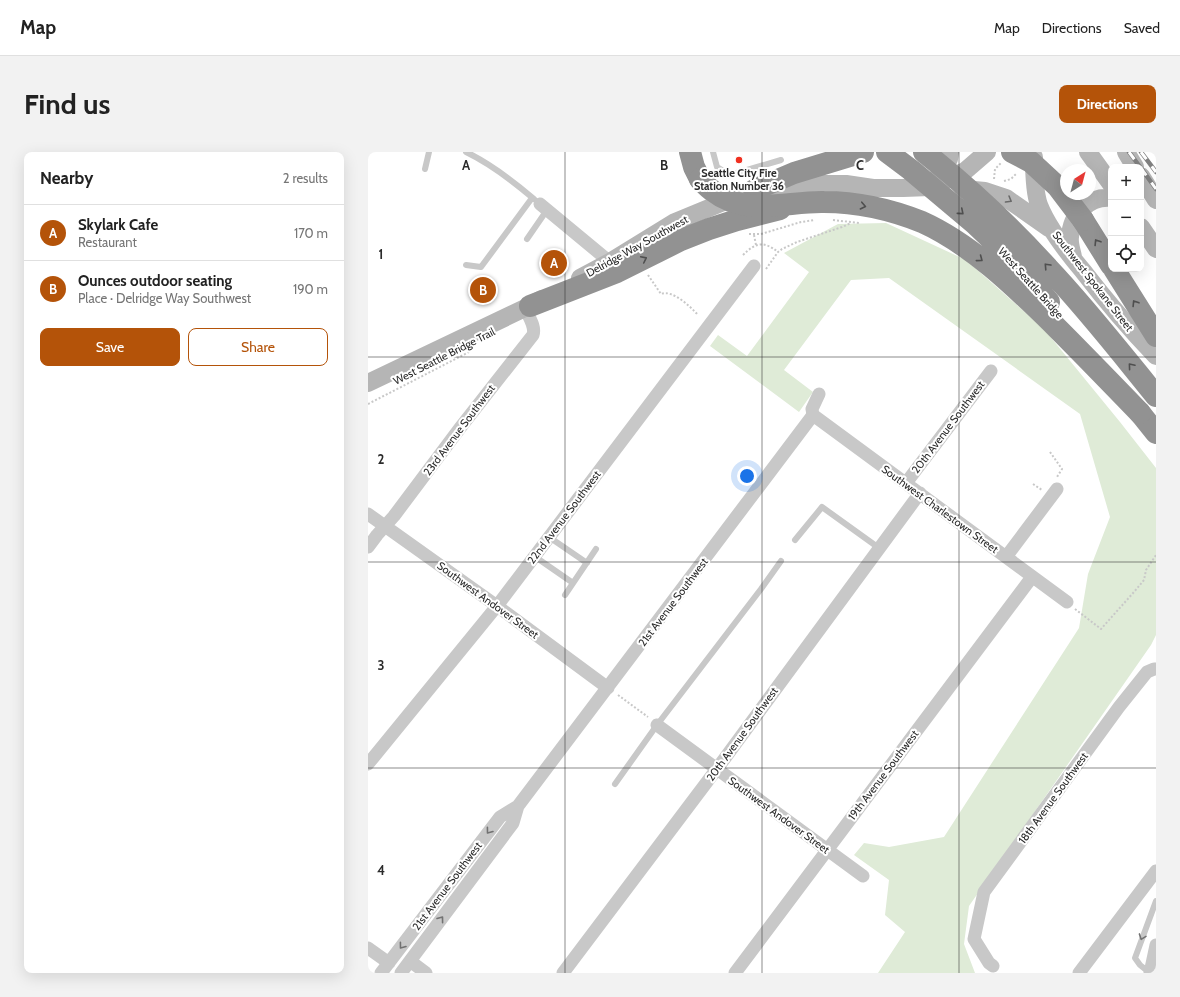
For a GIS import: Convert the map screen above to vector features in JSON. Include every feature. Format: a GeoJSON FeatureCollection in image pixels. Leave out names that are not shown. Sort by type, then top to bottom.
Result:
{"type":"FeatureCollection","features":[{"type":"Feature","properties":{"kind":"highway"},"geometry":{"type":"LineString","coordinates":[[690,152],[694,167],[700,179],[713,191],[728,200],[757,207],[826,214]]}},
{"type":"Feature","properties":{"kind":"highway"},"geometry":{"type":"LineString","coordinates":[[754,190],[794,173],[863,152]]}},
{"type":"Feature","properties":{"kind":"highway","name":"West Seattle Bridge"},"geometry":{"type":"LineString","coordinates":[[887,152],[911,170],[974,223],[1012,260],[1156,433]]}},
{"type":"Feature","properties":{"kind":"highway","name":"West Seattle Bridge"},"geometry":{"type":"LineString","coordinates":[[924,152],[977,196],[1049,268],[1156,396]]}},
{"type":"Feature","properties":{"kind":"highway"},"geometry":{"type":"LineString","coordinates":[[1012,161],[1031,162],[1058,186],[1083,220],[1108,260]]}},
{"type":"Feature","properties":{"kind":"highway"},"geometry":{"type":"LineString","coordinates":[[527,307],[617,272],[681,240],[737,220],[779,210],[826,214],[852,204],[890,212],[922,222],[959,243],[995,270],[1024,295],[1140,413]]}},
{"type":"Feature","properties":{"kind":"highway"},"geometry":{"type":"LineString","coordinates":[[1116,272],[1156,336]]}},
{"type":"Feature","properties":{"kind":"main road"},"geometry":{"type":"LineString","coordinates":[[930,187],[949,159],[950,152]]}},
{"type":"Feature","properties":{"kind":"main road"},"geometry":{"type":"LineString","coordinates":[[965,171],[978,152]]}},
{"type":"Feature","properties":{"kind":"main road","name":"Delridge Way Southwest"},"geometry":{"type":"LineString","coordinates":[[368,382],[527,307],[610,262],[675,222],[754,190],[811,184],[846,184],[873,188],[930,187],[965,171],[987,152]]}},
{"type":"Feature","properties":{"kind":"main road","name":"Southwest Spokane Street"},"geometry":{"type":"LineString","coordinates":[[1034,152],[1034,179],[1039,204],[1054,232],[1073,259],[1132,331],[1156,356]]}},
{"type":"Feature","properties":{"kind":"main road"},"geometry":{"type":"LineString","coordinates":[[1088,152],[1108,180]]}},
{"type":"Feature","properties":{"kind":"main road"},"geometry":{"type":"LineString","coordinates":[[1126,152],[1133,164]]}},
{"type":"Feature","properties":{"kind":"main road"},"geometry":{"type":"LineString","coordinates":[[1144,181],[1156,200]]}},
{"type":"Feature","properties":{"kind":"main road"},"geometry":{"type":"LineString","coordinates":[[930,187],[985,191],[1006,198],[1054,232]]}},
{"type":"Feature","properties":{"kind":"main road"},"geometry":{"type":"LineString","coordinates":[[1073,259],[1069,239],[1072,224],[1079,213],[1090,202],[1102,197],[1108,198]]}},
{"type":"Feature","properties":{"kind":"main road"},"geometry":{"type":"LineString","coordinates":[[1144,231],[1156,249]]}},
{"type":"Feature","properties":{"kind":"street"},"geometry":{"type":"LineString","coordinates":[[540,204],[610,262]]}},
{"type":"Feature","properties":{"kind":"street","name":"22nd Avenue Southwest"},"geometry":{"type":"LineString","coordinates":[[368,764],[497,606],[534,556],[758,269]]}},
{"type":"Feature","properties":{"kind":"street","name":"23rd Avenue Southwest"},"geometry":{"type":"LineString","coordinates":[[368,547],[397,513],[460,428],[533,335],[534,330],[527,307]]}},
{"type":"Feature","properties":{"kind":"street","name":"20th Avenue Southwest"},"geometry":{"type":"LineString","coordinates":[[906,483],[991,371]]}},
{"type":"Feature","properties":{"kind":"street","name":"21st Avenue Southwest"},"geometry":{"type":"LineString","coordinates":[[385,968],[500,817],[518,806],[611,693],[813,415],[812,409],[819,394]]}},
{"type":"Feature","properties":{"kind":"street","name":"Southwest Charlestown Street"},"geometry":{"type":"LineString","coordinates":[[813,415],[1069,604]]}},
{"type":"Feature","properties":{"kind":"street"},"geometry":{"type":"LineString","coordinates":[[1006,557],[1053,487]]}},
{"type":"Feature","properties":{"kind":"street","name":"20th Avenue Southwest"},"geometry":{"type":"LineString","coordinates":[[563,973],[920,494]]}},
{"type":"Feature","properties":{"kind":"street","name":"Southwest Andover Street"},"geometry":{"type":"LineString","coordinates":[[368,514],[497,606],[611,693]]}},
{"type":"Feature","properties":{"kind":"street","name":"19th Avenue Southwest"},"geometry":{"type":"LineString","coordinates":[[734,973],[1032,577]]}},
{"type":"Feature","properties":{"kind":"street","name":"18th Avenue Southwest"},"geometry":{"type":"LineString","coordinates":[[993,966],[974,939],[984,892],[1119,707],[1147,672],[1155,669]]}},
{"type":"Feature","properties":{"kind":"street","name":"Southwest Andover Street"},"geometry":{"type":"LineString","coordinates":[[654,722],[863,876]]}},
{"type":"Feature","properties":{"kind":"street","name":"21st Avenue Southwest"},"geometry":{"type":"LineString","coordinates":[[401,973],[513,823],[518,806]]}},
{"type":"Feature","properties":{"kind":"street"},"geometry":{"type":"LineString","coordinates":[[1079,973],[1156,871]]}},
{"type":"Feature","properties":{"kind":"street"},"geometry":{"type":"LineString","coordinates":[[1150,973],[1156,945]]}},
{"type":"Feature","properties":{"kind":"street"},"geometry":{"type":"LineString","coordinates":[[368,948],[385,968]]}},
{"type":"Feature","properties":{"kind":"street"},"geometry":{"type":"LineString","coordinates":[[410,961],[426,973]]}},
{"type":"Feature","properties":{"kind":"lane"},"geometry":{"type":"LineString","coordinates":[[425,169],[429,152]]}},
{"type":"Feature","properties":{"kind":"lane"},"geometry":{"type":"LineString","coordinates":[[466,152],[501,172],[540,204]]}},
{"type":"Feature","properties":{"kind":"lane"},"geometry":{"type":"LineString","coordinates":[[713,152],[717,167],[730,175],[781,160]]}},
{"type":"Feature","properties":{"kind":"lane"},"geometry":{"type":"LineString","coordinates":[[527,239],[540,204]]}},
{"type":"Feature","properties":{"kind":"lane"},"geometry":{"type":"LineString","coordinates":[[466,265],[481,267],[540,204]]}},
{"type":"Feature","properties":{"kind":"lane"},"geometry":{"type":"LineString","coordinates":[[795,540],[822,507],[879,548]]}},
{"type":"Feature","properties":{"kind":"lane"},"geometry":{"type":"LineString","coordinates":[[549,537],[587,563]]}},
{"type":"Feature","properties":{"kind":"lane"},"geometry":{"type":"LineString","coordinates":[[566,595],[596,549]]}},
{"type":"Feature","properties":{"kind":"lane"},"geometry":{"type":"LineString","coordinates":[[534,556],[573,583]]}},
{"type":"Feature","properties":{"kind":"lane"},"geometry":{"type":"LineString","coordinates":[[614,784],[654,722],[761,589],[781,561]]}},
{"type":"Feature","properties":{"kind":"lane"},"geometry":{"type":"LineString","coordinates":[[1150,973],[1140,965],[1135,958],[1156,901]]}},
{"type":"Feature","properties":{"kind":"path"},"geometry":{"type":"LineString","coordinates":[[1012,161],[1007,181],[994,181],[995,169],[1012,161]]}},
{"type":"Feature","properties":{"kind":"path"},"geometry":{"type":"LineString","coordinates":[[756,245],[754,235],[826,214],[859,223]]}},
{"type":"Feature","properties":{"kind":"path"},"geometry":{"type":"LineString","coordinates":[[758,269],[782,248],[842,227],[852,222]]}},
{"type":"Feature","properties":{"kind":"path"},"geometry":{"type":"LineString","coordinates":[[743,255],[756,245],[762,244],[768,245],[778,252]]}},
{"type":"Feature","properties":{"kind":"path"},"geometry":{"type":"LineString","coordinates":[[646,271],[661,294],[664,292],[677,297],[685,302],[698,315]]}},
{"type":"Feature","properties":{"kind":"path","name":"West Seattle Bridge Trail"},"geometry":{"type":"LineString","coordinates":[[368,404],[474,350]]}},
{"type":"Feature","properties":{"kind":"path"},"geometry":{"type":"LineString","coordinates":[[1033,484],[1053,487],[1062,469],[1050,452]]}},
{"type":"Feature","properties":{"kind":"path"},"geometry":{"type":"LineString","coordinates":[[1069,604],[1101,629],[1144,580],[1146,570],[1156,555]]}},
{"type":"Feature","properties":{"kind":"path"},"geometry":{"type":"LineString","coordinates":[[611,693],[617,695],[654,722]]}},
{"type":"Feature","properties":{"kind":"green space"},"geometry":{"type":"Polygon","coordinates":[[[886,223],[966,260],[1044,329],[1156,468],[1156,635],[1151,645],[969,906],[964,944],[975,973],[878,973],[905,932],[885,915],[889,880],[854,855],[864,843],[889,847],[944,837],[1079,628],[1088,574],[1110,517],[1080,414],[889,278],[851,280],[784,370],[813,392],[799,412],[710,346],[718,335],[747,356],[809,272],[784,253],[838,224],[886,223]]]}},
{"type":"Feature","properties":{"kind":"railway"},"geometry":{"type":"LineString","coordinates":[[1129,152],[1138,164]]}},
{"type":"Feature","properties":{"kind":"railway"},"geometry":{"type":"LineString","coordinates":[[1141,152],[1156,172]]}},
{"type":"Feature","properties":{"kind":"railway"},"geometry":{"type":"LineString","coordinates":[[1144,172],[1156,189]]}},
{"type":"Feature","properties":{"kind":"place","name":"Seattle City Fire Station Number 36"},"geometry":{"type":"Point","coordinates":[739,160]}},
{"type":"Feature","properties":{"kind":"place","name":"Skylark Cafe"},"geometry":{"type":"Point","coordinates":[554,263]}},
{"type":"Feature","properties":{"kind":"place","name":"Ounces outdoor seating"},"geometry":{"type":"Point","coordinates":[483,290]}}]}
